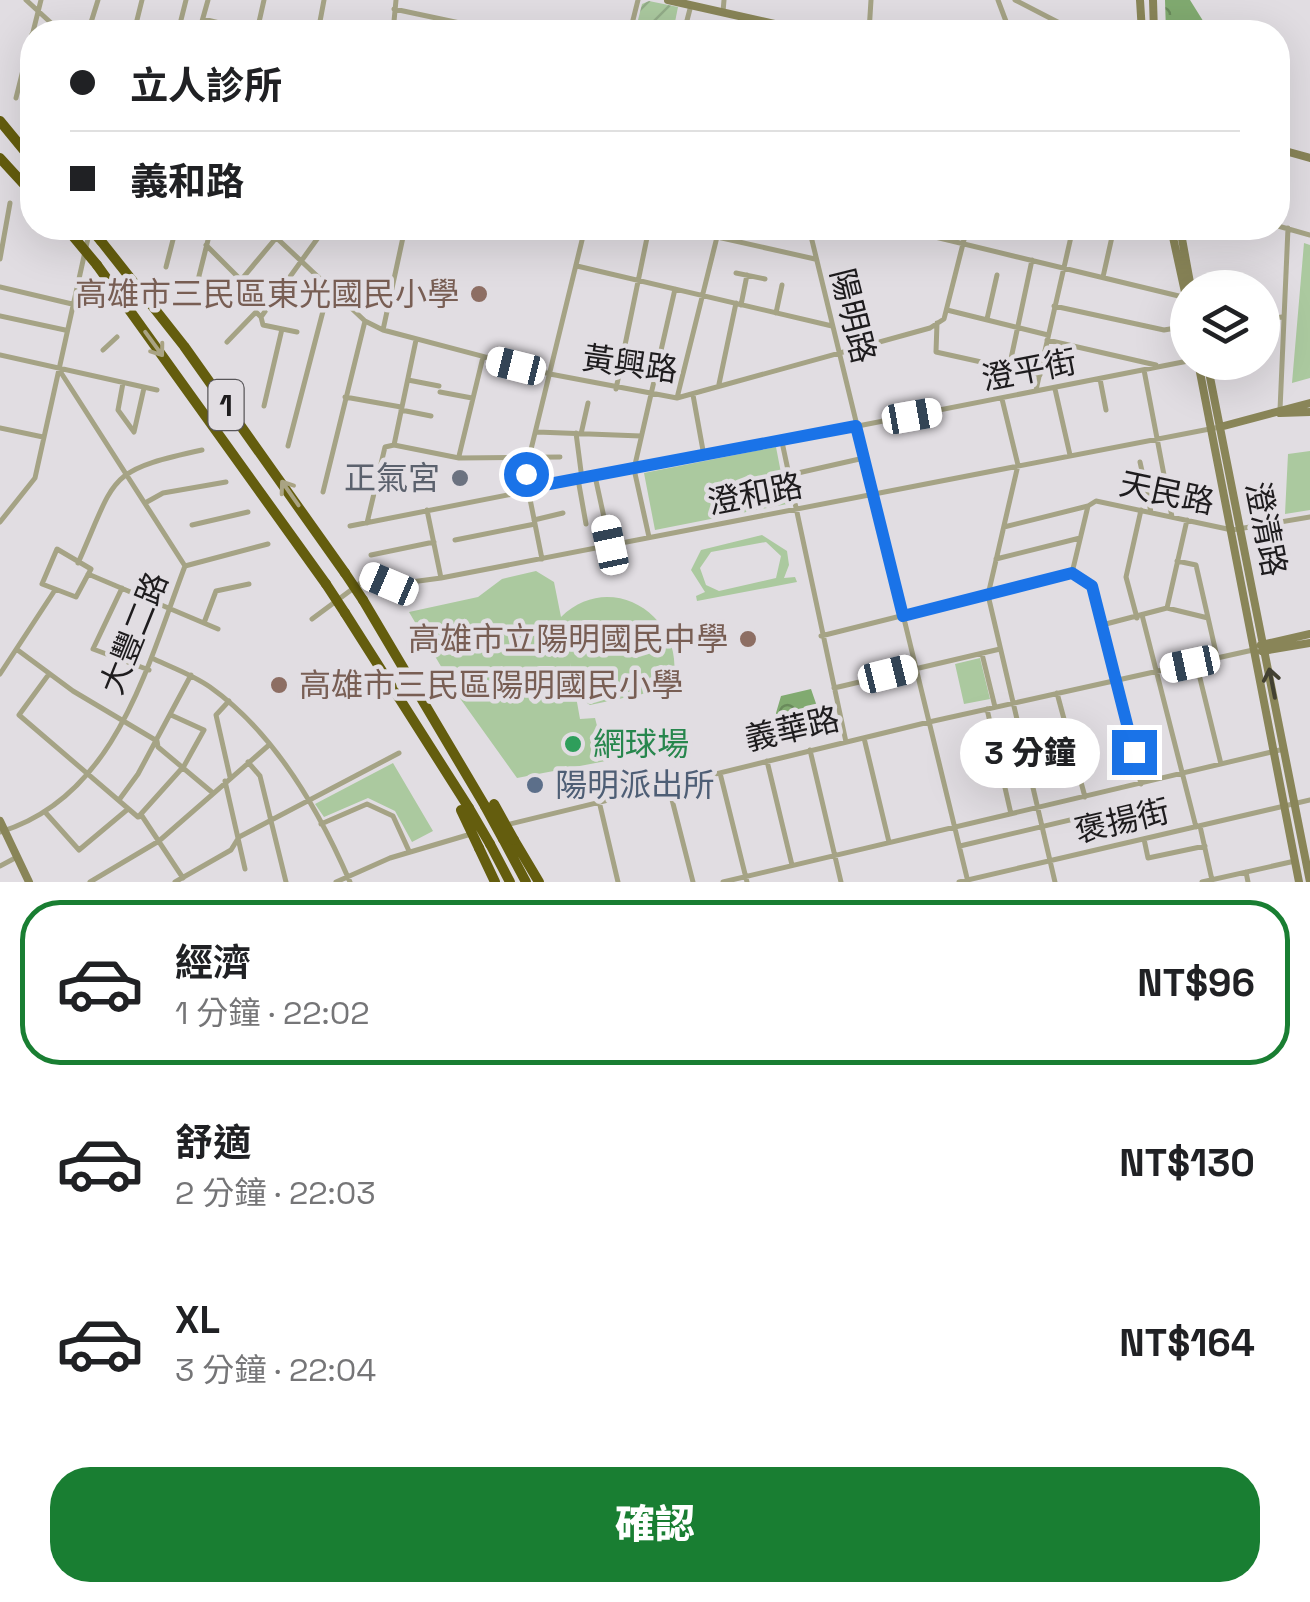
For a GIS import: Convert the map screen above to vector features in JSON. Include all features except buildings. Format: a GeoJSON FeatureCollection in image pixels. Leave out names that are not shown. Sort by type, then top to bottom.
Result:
{"type":"FeatureCollection","features":[{"type":"Feature","properties":{"kind":"highway"},"geometry":{"type":"LineString","coordinates":[[0,121],[20,145]]}},
{"type":"Feature","properties":{"kind":"highway"},"geometry":{"type":"LineString","coordinates":[[0,158],[20,180]]}},
{"type":"Feature","properties":{"kind":"highway","name":"1"},"geometry":{"type":"LineString","coordinates":[[76,240],[326,584],[436,750],[484,846],[510,882]]}},
{"type":"Feature","properties":{"kind":"highway","name":"1"},"geometry":{"type":"LineString","coordinates":[[99,240],[184,346],[346,573],[509,840]]}},
{"type":"Feature","properties":{"kind":"highway"},"geometry":{"type":"LineString","coordinates":[[509,840],[526,882]]}},
{"type":"Feature","properties":{"kind":"highway"},"geometry":{"type":"LineString","coordinates":[[509,840],[539,882]]}},
{"type":"Feature","properties":{"kind":"highway"},"geometry":{"type":"LineString","coordinates":[[484,846],[495,882]]}},
{"type":"Feature","properties":{"kind":"main road"},"geometry":{"type":"LineString","coordinates":[[668,0],[758,20]]}},
{"type":"Feature","properties":{"kind":"main road"},"geometry":{"type":"LineString","coordinates":[[1154,0],[1154,19]]}},
{"type":"Feature","properties":{"kind":"main road"},"geometry":{"type":"LineString","coordinates":[[1173,240],[1180,270]]}},
{"type":"Feature","properties":{"kind":"main road"},"geometry":{"type":"LineString","coordinates":[[1182,240],[1188,270]]}},
{"type":"Feature","properties":{"kind":"main road","name":"澄清路"},"geometry":{"type":"LineString","coordinates":[[1203,380],[1265,647],[1310,882]]}},
{"type":"Feature","properties":{"kind":"main road","name":"澄清路"},"geometry":{"type":"LineString","coordinates":[[1209,380],[1216,428]]}},
{"type":"Feature","properties":{"kind":"main road"},"geometry":{"type":"LineString","coordinates":[[1216,428],[1310,403]]}},
{"type":"Feature","properties":{"kind":"main road"},"geometry":{"type":"LineString","coordinates":[[1280,413],[1310,412]]}},
{"type":"Feature","properties":{"kind":"main road","name":"澄清路"},"geometry":{"type":"LineString","coordinates":[[1237,530],[1252,650],[1299,882]]}},
{"type":"Feature","properties":{"kind":"main road"},"geometry":{"type":"LineString","coordinates":[[1265,647],[1310,634]]}},
{"type":"Feature","properties":{"kind":"main road"},"geometry":{"type":"LineString","coordinates":[[1265,647],[1310,642]]}},
{"type":"Feature","properties":{"kind":"main road","name":"義華路"},"geometry":{"type":"LineString","coordinates":[[1252,650],[1265,647]]}},
{"type":"Feature","properties":{"kind":"main road"},"geometry":{"type":"LineString","coordinates":[[2,828],[29,882]]}},
{"type":"Feature","properties":{"kind":"street"},"geometry":{"type":"LineString","coordinates":[[26,0],[47,20]]}},
{"type":"Feature","properties":{"kind":"street"},"geometry":{"type":"LineString","coordinates":[[36,20],[41,0]]}},
{"type":"Feature","properties":{"kind":"street"},"geometry":{"type":"LineString","coordinates":[[208,0],[203,18],[211,20]]}},
{"type":"Feature","properties":{"kind":"street"},"geometry":{"type":"LineString","coordinates":[[394,20],[396,0]]}},
{"type":"Feature","properties":{"kind":"street"},"geometry":{"type":"LineString","coordinates":[[723,12],[724,0]]}},
{"type":"Feature","properties":{"kind":"street"},"geometry":{"type":"LineString","coordinates":[[1015,0],[1054,20]]}},
{"type":"Feature","properties":{"kind":"street"},"geometry":{"type":"LineString","coordinates":[[687,20],[691,5]]}},
{"type":"Feature","properties":{"kind":"street"},"geometry":{"type":"LineString","coordinates":[[394,9],[439,20]]}},
{"type":"Feature","properties":{"kind":"street"},"geometry":{"type":"LineString","coordinates":[[741,20],[742,16]]}},
{"type":"Feature","properties":{"kind":"street"},"geometry":{"type":"LineString","coordinates":[[16,98],[20,83]]}},
{"type":"Feature","properties":{"kind":"street"},"geometry":{"type":"LineString","coordinates":[[0,259],[10,202]]}},
{"type":"Feature","properties":{"kind":"street"},"geometry":{"type":"LineString","coordinates":[[0,522],[30,489],[87,240]]}},
{"type":"Feature","properties":{"kind":"street"},"geometry":{"type":"LineString","coordinates":[[166,268],[173,240]]}},
{"type":"Feature","properties":{"kind":"street"},"geometry":{"type":"LineString","coordinates":[[193,300],[207,240]]}},
{"type":"Feature","properties":{"kind":"street"},"geometry":{"type":"LineString","coordinates":[[241,280],[274,240]]}},
{"type":"Feature","properties":{"kind":"street","name":"黃興路"},"geometry":{"type":"LineString","coordinates":[[278,240],[365,320],[383,330],[650,396],[677,398],[693,394],[937,323]]}},
{"type":"Feature","properties":{"kind":"street"},"geometry":{"type":"LineString","coordinates":[[261,316],[316,240]]}},
{"type":"Feature","properties":{"kind":"street"},"geometry":{"type":"LineString","coordinates":[[383,330],[402,240]]}},
{"type":"Feature","properties":{"kind":"street"},"geometry":{"type":"LineString","coordinates":[[542,558],[528,488],[530,457],[582,240]]}},
{"type":"Feature","properties":{"kind":"street"},"geometry":{"type":"LineString","coordinates":[[616,389],[646,240]]}},
{"type":"Feature","properties":{"kind":"street"},"geometry":{"type":"LineString","coordinates":[[677,398],[717,240]]}},
{"type":"Feature","properties":{"kind":"street"},"geometry":{"type":"LineString","coordinates":[[731,240],[816,259]]}},
{"type":"Feature","properties":{"kind":"street","name":"陽明路"},"geometry":{"type":"LineString","coordinates":[[812,240],[968,881]]}},
{"type":"Feature","properties":{"kind":"street"},"geometry":{"type":"LineString","coordinates":[[950,240],[1170,295]]}},
{"type":"Feature","properties":{"kind":"street"},"geometry":{"type":"LineString","coordinates":[[963,240],[947,310],[937,323],[936,352],[1040,374]]}},
{"type":"Feature","properties":{"kind":"street"},"geometry":{"type":"LineString","coordinates":[[1036,392],[1070,240]]}},
{"type":"Feature","properties":{"kind":"street"},"geometry":{"type":"LineString","coordinates":[[1103,277],[1111,240]]}},
{"type":"Feature","properties":{"kind":"street"},"geometry":{"type":"LineString","coordinates":[[1280,413],[1287,240]]}},
{"type":"Feature","properties":{"kind":"street"},"geometry":{"type":"LineString","coordinates":[[206,245],[268,307]]}},
{"type":"Feature","properties":{"kind":"street"},"geometry":{"type":"LineString","coordinates":[[1009,368],[1032,260]]}},
{"type":"Feature","properties":{"kind":"street"},"geometry":{"type":"LineString","coordinates":[[577,266],[832,326]]}},
{"type":"Feature","properties":{"kind":"street"},"geometry":{"type":"LineString","coordinates":[[736,273],[765,279]]}},
{"type":"Feature","properties":{"kind":"street"},"geometry":{"type":"LineString","coordinates":[[987,320],[997,275]]}},
{"type":"Feature","properties":{"kind":"street"},"geometry":{"type":"LineString","coordinates":[[719,386],[747,276]]}},
{"type":"Feature","properties":{"kind":"street"},"geometry":{"type":"LineString","coordinates":[[776,313],[782,286]]}},
{"type":"Feature","properties":{"kind":"street"},"geometry":{"type":"LineString","coordinates":[[0,287],[72,304]]}},
{"type":"Feature","properties":{"kind":"street"},"geometry":{"type":"LineString","coordinates":[[288,446],[329,288]]}},
{"type":"Feature","properties":{"kind":"street"},"geometry":{"type":"LineString","coordinates":[[649,537],[634,469],[675,289]]}},
{"type":"Feature","properties":{"kind":"street"},"geometry":{"type":"LineString","coordinates":[[1054,306],[1170,329]]}},
{"type":"Feature","properties":{"kind":"street"},"geometry":{"type":"LineString","coordinates":[[947,310],[1162,366]]}},
{"type":"Feature","properties":{"kind":"street"},"geometry":{"type":"LineString","coordinates":[[227,342],[256,312],[263,325],[297,332]]}},
{"type":"Feature","properties":{"kind":"street"},"geometry":{"type":"LineString","coordinates":[[0,316],[66,330]]}},
{"type":"Feature","properties":{"kind":"street"},"geometry":{"type":"LineString","coordinates":[[323,492],[365,320]]}},
{"type":"Feature","properties":{"kind":"street"},"geometry":{"type":"LineString","coordinates":[[264,406],[282,329]]}},
{"type":"Feature","properties":{"kind":"street"},"geometry":{"type":"LineString","coordinates":[[103,350],[118,337]]}},
{"type":"Feature","properties":{"kind":"street"},"geometry":{"type":"LineString","coordinates":[[394,444],[416,340]]}},
{"type":"Feature","properties":{"kind":"street"},"geometry":{"type":"LineString","coordinates":[[0,355],[157,390]]}},
{"type":"Feature","properties":{"kind":"street"},"geometry":{"type":"LineString","coordinates":[[458,458],[482,357]]}},
{"type":"Feature","properties":{"kind":"street","name":"澄平街"},"geometry":{"type":"LineString","coordinates":[[350,526],[1170,364]]}},
{"type":"Feature","properties":{"kind":"street","name":"大豐二路"},"geometry":{"type":"LineString","coordinates":[[2,828],[45,812],[89,774],[150,670],[185,566],[58,368]]}},
{"type":"Feature","properties":{"kind":"street"},"geometry":{"type":"LineString","coordinates":[[1144,370],[1172,517]]}},
{"type":"Feature","properties":{"kind":"street"},"geometry":{"type":"LineString","coordinates":[[1100,379],[1106,410]]}},
{"type":"Feature","properties":{"kind":"street"},"geometry":{"type":"LineString","coordinates":[[408,380],[473,398]]}},
{"type":"Feature","properties":{"kind":"street"},"geometry":{"type":"LineString","coordinates":[[123,383],[118,410],[134,432],[144,388]]}},
{"type":"Feature","properties":{"kind":"street"},"geometry":{"type":"LineString","coordinates":[[1055,388],[1070,455]]}},
{"type":"Feature","properties":{"kind":"street"},"geometry":{"type":"LineString","coordinates":[[693,394],[704,456]]}},
{"type":"Feature","properties":{"kind":"street"},"geometry":{"type":"LineString","coordinates":[[345,397],[431,416]]}},
{"type":"Feature","properties":{"kind":"street"},"geometry":{"type":"LineString","coordinates":[[1002,399],[1018,466],[988,595],[1055,882]]}},
{"type":"Feature","properties":{"kind":"street"},"geometry":{"type":"LineString","coordinates":[[586,524],[579,434],[588,403]]}},
{"type":"Feature","properties":{"kind":"street"},"geometry":{"type":"LineString","coordinates":[[0,428],[43,436]]}},
{"type":"Feature","properties":{"kind":"street","name":"澄和路"},"geometry":{"type":"LineString","coordinates":[[312,619],[370,576],[389,584],[441,578],[1216,428]]}},
{"type":"Feature","properties":{"kind":"street"},"geometry":{"type":"LineString","coordinates":[[537,432],[641,436]]}},
{"type":"Feature","properties":{"kind":"street"},"geometry":{"type":"LineString","coordinates":[[782,442],[846,742]]}},
{"type":"Feature","properties":{"kind":"street"},"geometry":{"type":"LineString","coordinates":[[368,522],[385,447],[394,444],[458,458],[560,457]]}},
{"type":"Feature","properties":{"kind":"street"},"geometry":{"type":"LineString","coordinates":[[78,563],[113,485],[125,472],[142,463],[202,450]]}},
{"type":"Feature","properties":{"kind":"street"},"geometry":{"type":"LineString","coordinates":[[789,475],[864,458]]}},
{"type":"Feature","properties":{"kind":"street"},"geometry":{"type":"LineString","coordinates":[[1140,462],[1150,512]]}},
{"type":"Feature","properties":{"kind":"street"},"geometry":{"type":"LineString","coordinates":[[595,476],[610,545]]}},
{"type":"Feature","properties":{"kind":"street"},"geometry":{"type":"LineString","coordinates":[[145,503],[163,493],[226,482]]}},
{"type":"Feature","properties":{"kind":"street"},"geometry":{"type":"LineString","coordinates":[[377,483],[398,487]]}},
{"type":"Feature","properties":{"kind":"street","name":"天民路"},"geometry":{"type":"LineString","coordinates":[[1072,573],[1088,506],[1096,501],[1237,530]]}},
{"type":"Feature","properties":{"kind":"street"},"geometry":{"type":"LineString","coordinates":[[1004,527],[1088,506]]}},
{"type":"Feature","properties":{"kind":"street"},"geometry":{"type":"LineString","coordinates":[[427,510],[441,578]]}},
{"type":"Feature","properties":{"kind":"street"},"geometry":{"type":"LineString","coordinates":[[1141,510],[1126,576],[1157,671],[1181,775],[1212,880]]}},
{"type":"Feature","properties":{"kind":"street"},"geometry":{"type":"LineString","coordinates":[[192,525],[248,512]]}},
{"type":"Feature","properties":{"kind":"street"},"geometry":{"type":"LineString","coordinates":[[455,540],[563,513]]}},
{"type":"Feature","properties":{"kind":"street"},"geometry":{"type":"LineString","coordinates":[[1237,530],[1310,516]]}},
{"type":"Feature","properties":{"kind":"street"},"geometry":{"type":"LineString","coordinates":[[1167,608],[1186,520]]}},
{"type":"Feature","properties":{"kind":"street"},"geometry":{"type":"LineString","coordinates":[[996,559],[1080,538]]}},
{"type":"Feature","properties":{"kind":"street"},"geometry":{"type":"LineString","coordinates":[[371,555],[434,542]]}},
{"type":"Feature","properties":{"kind":"street"},"geometry":{"type":"LineString","coordinates":[[185,566],[268,544]]}},
{"type":"Feature","properties":{"kind":"street"},"geometry":{"type":"LineString","coordinates":[[57,550],[91,570],[88,574],[76,597],[42,584],[57,550]]}},
{"type":"Feature","properties":{"kind":"street"},"geometry":{"type":"LineString","coordinates":[[1178,561],[1196,565],[1217,658]]}},
{"type":"Feature","properties":{"kind":"street"},"geometry":{"type":"LineString","coordinates":[[821,636],[1072,573],[1092,586],[1118,678],[1141,784]]}},
{"type":"Feature","properties":{"kind":"street"},"geometry":{"type":"LineString","coordinates":[[88,574],[218,628]]}},
{"type":"Feature","properties":{"kind":"street"},"geometry":{"type":"LineString","coordinates":[[204,623],[216,591],[249,584]]}},
{"type":"Feature","properties":{"kind":"street"},"geometry":{"type":"LineString","coordinates":[[122,588],[93,649],[150,670]]}},
{"type":"Feature","properties":{"kind":"street"},"geometry":{"type":"LineString","coordinates":[[0,674],[19,651],[55,590]]}},
{"type":"Feature","properties":{"kind":"street"},"geometry":{"type":"LineString","coordinates":[[1102,625],[1167,608],[1208,618]]}},
{"type":"Feature","properties":{"kind":"street"},"geometry":{"type":"LineString","coordinates":[[834,688],[1000,649]]}},
{"type":"Feature","properties":{"kind":"street","name":"義華路"},"geometry":{"type":"LineString","coordinates":[[336,882],[410,852],[598,801],[1252,650]]}},
{"type":"Feature","properties":{"kind":"street"},"geometry":{"type":"LineString","coordinates":[[19,651],[72,691],[157,741]]}},
{"type":"Feature","properties":{"kind":"street"},"geometry":{"type":"LineString","coordinates":[[982,654],[1011,814]]}},
{"type":"Feature","properties":{"kind":"street"},"geometry":{"type":"LineString","coordinates":[[154,659],[191,675],[229,701],[270,744],[310,802],[349,879]]}},
{"type":"Feature","properties":{"kind":"street"},"geometry":{"type":"LineString","coordinates":[[1196,662],[1221,764]]}},
{"type":"Feature","properties":{"kind":"street"},"geometry":{"type":"LineString","coordinates":[[49,674],[19,715],[138,818]]}},
{"type":"Feature","properties":{"kind":"street"},"geometry":{"type":"LineString","coordinates":[[118,800],[157,741],[191,675]]}},
{"type":"Feature","properties":{"kind":"street"},"geometry":{"type":"LineString","coordinates":[[1057,694],[1086,798]]}},
{"type":"Feature","properties":{"kind":"street"},"geometry":{"type":"LineString","coordinates":[[229,701],[216,715],[245,868]]}},
{"type":"Feature","properties":{"kind":"street"},"geometry":{"type":"LineString","coordinates":[[138,818],[184,766],[204,730],[171,715]]}},
{"type":"Feature","properties":{"kind":"street"},"geometry":{"type":"LineString","coordinates":[[864,738],[889,842]]}},
{"type":"Feature","properties":{"kind":"street"},"geometry":{"type":"LineString","coordinates":[[157,741],[158,747],[214,793]]}},
{"type":"Feature","properties":{"kind":"street"},"geometry":{"type":"LineString","coordinates":[[90,882],[159,841],[270,744]]}},
{"type":"Feature","properties":{"kind":"street"},"geometry":{"type":"LineString","coordinates":[[723,882],[1284,749]]}},
{"type":"Feature","properties":{"kind":"street"},"geometry":{"type":"LineString","coordinates":[[810,750],[841,882]]}},
{"type":"Feature","properties":{"kind":"street"},"geometry":{"type":"LineString","coordinates":[[138,818],[142,816],[159,841],[179,881],[231,850],[239,838],[399,754]]}},
{"type":"Feature","properties":{"kind":"street"},"geometry":{"type":"LineString","coordinates":[[767,761],[792,865]]}},
{"type":"Feature","properties":{"kind":"street"},"geometry":{"type":"LineString","coordinates":[[248,762],[260,776],[286,882]]}},
{"type":"Feature","properties":{"kind":"street"},"geometry":{"type":"LineString","coordinates":[[720,772],[746,879]]}},
{"type":"Feature","properties":{"kind":"street"},"geometry":{"type":"LineString","coordinates":[[668,784],[693,882]]}},
{"type":"Feature","properties":{"kind":"street","name":"褒揚街"},"geometry":{"type":"LineString","coordinates":[[960,882],[1310,800]]}},
{"type":"Feature","properties":{"kind":"street"},"geometry":{"type":"LineString","coordinates":[[598,801],[618,882]]}},
{"type":"Feature","properties":{"kind":"street"},"geometry":{"type":"LineString","coordinates":[[960,846],[1146,802]]}},
{"type":"Feature","properties":{"kind":"street"},"geometry":{"type":"LineString","coordinates":[[322,824],[368,804],[393,816],[410,852]]}},
{"type":"Feature","properties":{"kind":"street"},"geometry":{"type":"LineString","coordinates":[[45,812],[78,850],[100,836],[128,809]]}},
{"type":"Feature","properties":{"kind":"street"},"geometry":{"type":"LineString","coordinates":[[1144,839],[1148,858],[1204,846]]}},
{"type":"Feature","properties":{"kind":"street"},"geometry":{"type":"LineString","coordinates":[[0,866],[17,857]]}},
{"type":"Feature","properties":{"kind":"street"},"geometry":{"type":"LineString","coordinates":[[1202,882],[1295,860]]}},
{"type":"Feature","properties":{"kind":"street"},"geometry":{"type":"LineString","coordinates":[[1246,872],[1248,882]]}},
{"type":"Feature","properties":{"kind":"green space"},"geometry":{"type":"Polygon","coordinates":[[[1165,0],[1190,0],[1202,20],[1166,20],[1165,0]]]}},
{"type":"Feature","properties":{"kind":"green space"},"geometry":{"type":"Polygon","coordinates":[[[649,1],[678,7],[675,20],[638,20],[642,4],[649,1]]]}},
{"type":"Feature","properties":{"kind":"green space"},"geometry":{"type":"Polygon","coordinates":[[[1304,243],[1310,245],[1310,378],[1292,383],[1304,243]]]}},
{"type":"Feature","properties":{"kind":"green space"},"geometry":{"type":"Polygon","coordinates":[[[776,447],[787,504],[655,530],[644,473],[776,447]]]}},
{"type":"Feature","properties":{"kind":"green space"},"geometry":{"type":"Polygon","coordinates":[[[1310,451],[1310,510],[1285,514],[1288,454],[1310,451]]]}},
{"type":"Feature","properties":{"kind":"green space"},"geometry":{"type":"Polygon","coordinates":[[[762,535],[787,551],[789,565],[784,578],[795,577],[797,582],[697,601],[696,596],[705,592],[691,570],[701,550],[762,535]],[[766,542],[711,552],[700,568],[706,585],[719,591],[776,578],[781,556],[766,542]]]}},
{"type":"Feature","properties":{"kind":"green space"},"geometry":{"type":"Polygon","coordinates":[[[536,571],[554,582],[561,617],[582,603],[603,597],[624,599],[643,608],[670,641],[674,664],[671,688],[590,705],[578,697],[570,663],[580,719],[595,718],[606,761],[517,778],[459,697],[409,612],[478,597],[502,579],[536,571]]]}},
{"type":"Feature","properties":{"kind":"green space"},"geometry":{"type":"Polygon","coordinates":[[[980,658],[990,699],[964,704],[955,664],[980,658]]]}},
{"type":"Feature","properties":{"kind":"green space"},"geometry":{"type":"Polygon","coordinates":[[[811,689],[821,718],[815,726],[794,731],[778,723],[776,713],[781,696],[811,689]]]}},
{"type":"Feature","properties":{"kind":"green space"},"geometry":{"type":"Polygon","coordinates":[[[393,763],[433,831],[412,842],[395,811],[368,798],[324,817],[315,804],[393,763]]]}},
{"type":"Feature","properties":{"kind":"place","name":"高雄市三民區東光國民小學"},"geometry":{"type":"Point","coordinates":[479,294]}},
{"type":"Feature","properties":{"kind":"place","name":"正氣宮"},"geometry":{"type":"Point","coordinates":[460,478]}},
{"type":"Feature","properties":{"kind":"place","name":"高雄市立陽明國民中學"},"geometry":{"type":"Point","coordinates":[748,639]}},
{"type":"Feature","properties":{"kind":"place","name":"高雄市三民區陽明國民小學"},"geometry":{"type":"Point","coordinates":[279,685]}},
{"type":"Feature","properties":{"kind":"place","name":"網球場"},"geometry":{"type":"Point","coordinates":[573,744]}},
{"type":"Feature","properties":{"kind":"place","name":"陽明派出所"},"geometry":{"type":"Point","coordinates":[535,785]}},
{"type":"Feature","properties":{"kind":"route"},"geometry":{"type":"LineString","coordinates":[[526,474],[528,488],[856,426],[903,616],[1072,573],[1084,576],[1092,586],[1134,752]]}}]}
